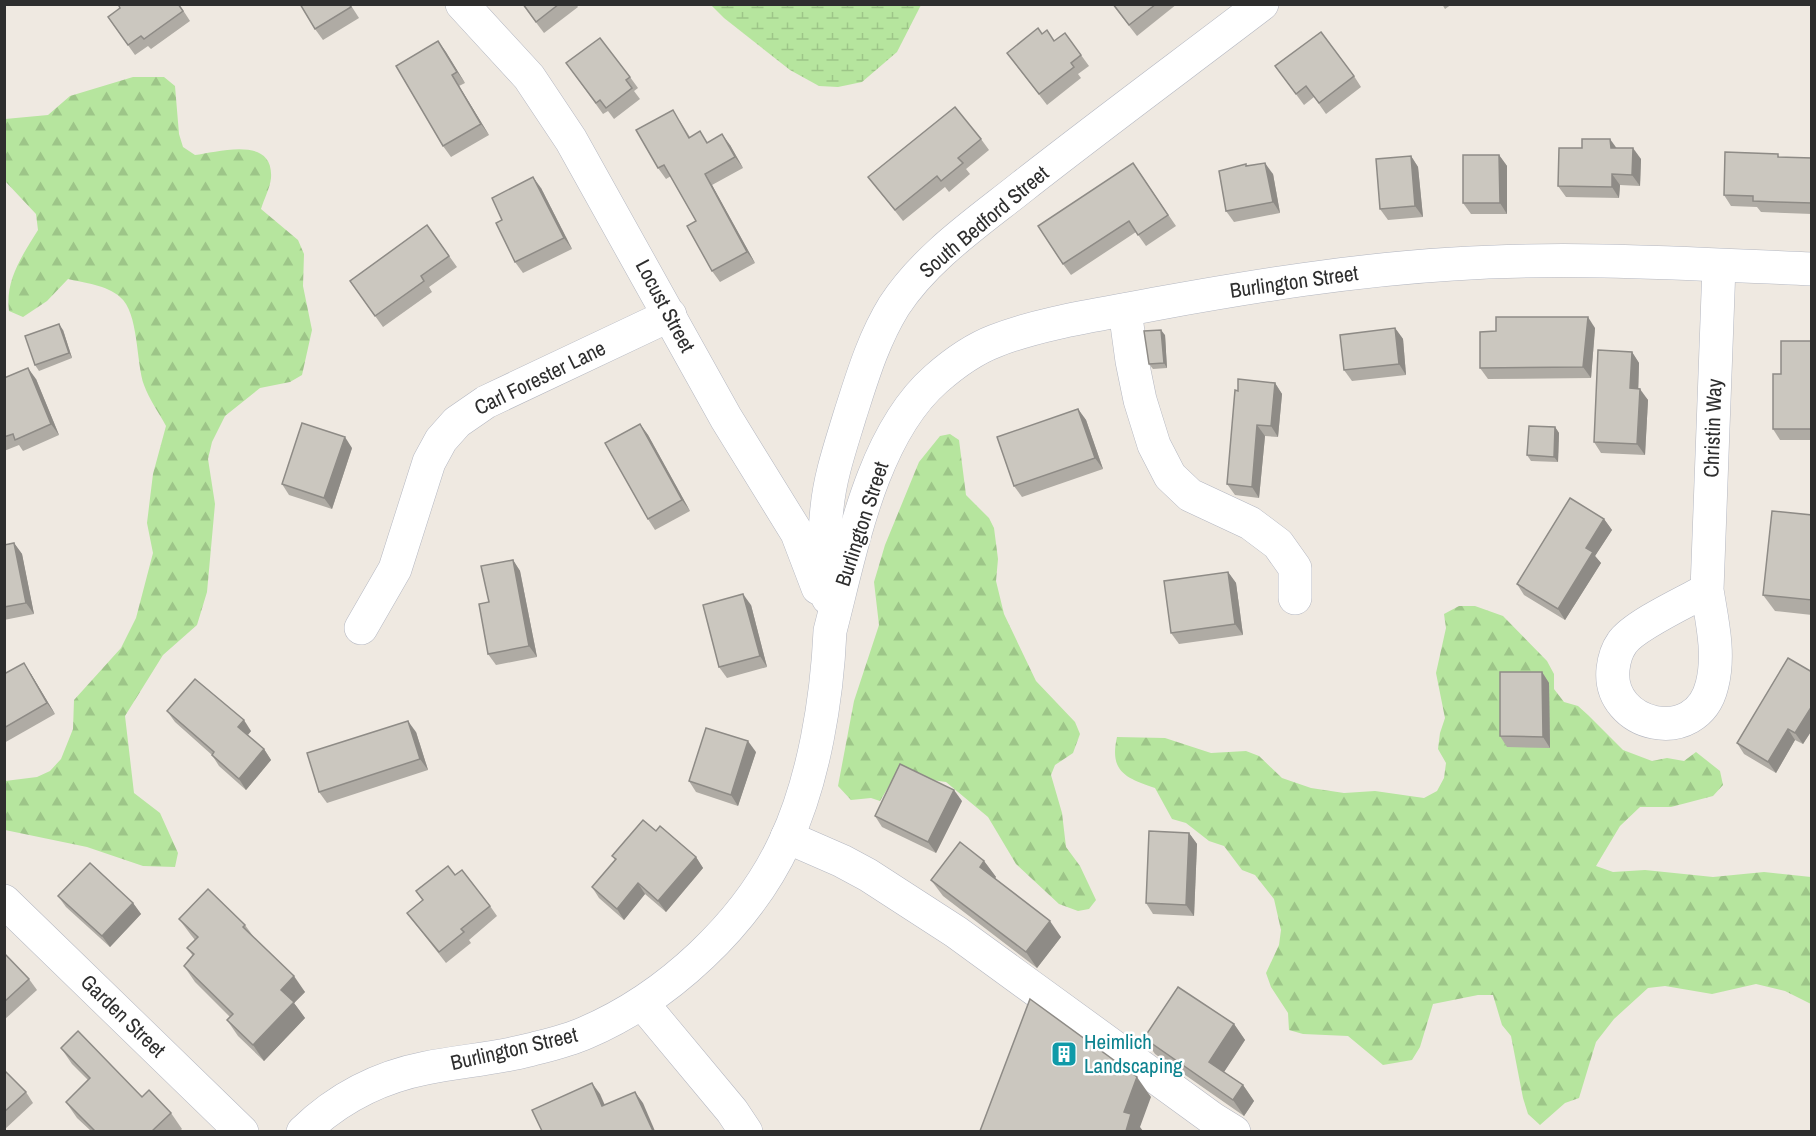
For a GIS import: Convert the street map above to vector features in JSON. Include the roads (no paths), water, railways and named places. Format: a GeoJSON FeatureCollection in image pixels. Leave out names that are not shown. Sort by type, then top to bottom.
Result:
{"type":"FeatureCollection","features":[{"type":"Feature","properties":{"kind":"street","name":"Locust Street"},"geometry":{"type":"LineString","coordinates":[[462,4],[529,77],[572,140],[726,418],[797,533],[817,586],[830,630]]}},
{"type":"Feature","properties":{"kind":"street","name":"South Bedford Street"},"geometry":{"type":"LineString","coordinates":[[830,630],[825,533],[828,494],[844,435],[873,346],[894,307],[937,256],[960,237],[1072,148],[1262,4]]}},
{"type":"Feature","properties":{"kind":"street","name":"Burlington Street"},"geometry":{"type":"LineString","coordinates":[[303,1131],[330,1108],[373,1084],[425,1068],[563,1042],[586,1033],[642,1003],[721,935],[756,891],[773,865],[787,837],[803,794],[816,738],[829,654],[830,630],[867,493],[876,470],[895,433],[920,396],[954,365],[993,341],[1029,330],[1125,310],[1325,276],[1451,264],[1553,260],[1812,269]]}},
{"type":"Feature","properties":{"kind":"street","name":"Christin Way"},"geometry":{"type":"LineString","coordinates":[[1707,590],[1719,266]]}},
{"type":"Feature","properties":{"kind":"street"},"geometry":{"type":"LineString","coordinates":[[1125,310],[1140,400],[1154,445],[1170,476],[1190,495],[1250,523],[1278,544],[1295,568],[1295,598]]}},
{"type":"Feature","properties":{"kind":"street","name":"Carl Forester Lane"},"geometry":{"type":"LineString","coordinates":[[361,628],[396,569],[429,462],[441,440],[457,422],[486,402],[670,315]]}},
{"type":"Feature","properties":{"kind":"street"},"geometry":{"type":"LineString","coordinates":[[787,837],[868,875],[956,932],[1213,1119],[1234,1131]]}},
{"type":"Feature","properties":{"kind":"street","name":"Garden Street"},"geometry":{"type":"LineString","coordinates":[[4,901],[242,1131]]}},
{"type":"Feature","properties":{"kind":"street"},"geometry":{"type":"LineString","coordinates":[[642,1003],[746,1131]]}},
{"type":"Feature","properties":{"kind":"place","name":"Heimlich Landscaping"},"geometry":{"type":"Point","coordinates":[1064,1054]}}]}
